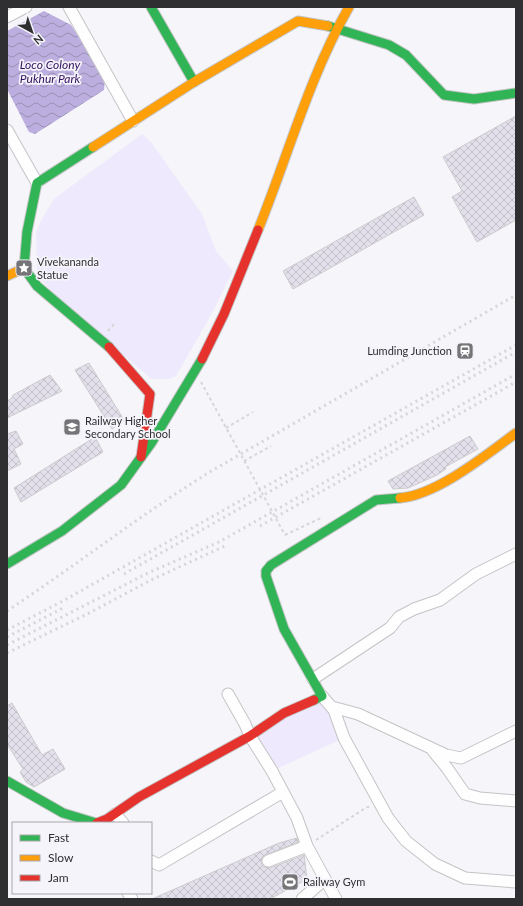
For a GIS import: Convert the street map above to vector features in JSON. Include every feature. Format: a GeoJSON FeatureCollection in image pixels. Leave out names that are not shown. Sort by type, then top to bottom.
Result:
{"type":"FeatureCollection","features":[{"type":"Feature","properties":{"kind":"main road"},"geometry":{"type":"LineString","coordinates":[[151,7],[194,82]]}},
{"type":"Feature","properties":{"kind":"main road"},"geometry":{"type":"LineString","coordinates":[[7,564],[62,531],[121,484],[152,442],[160,426],[197,369],[224,314],[271,198],[288,147],[336,30],[349,7]]}},
{"type":"Feature","properties":{"kind":"main road"},"geometry":{"type":"LineString","coordinates":[[141,457],[150,394],[108,346],[37,286],[24,268],[27,232],[37,183],[194,82],[298,21],[322,24],[336,30],[389,45],[406,55],[444,95],[474,99],[516,93]]}},
{"type":"Feature","properties":{"kind":"main road"},"geometry":{"type":"LineString","coordinates":[[7,276],[24,268]]}},
{"type":"Feature","properties":{"kind":"main road"},"geometry":{"type":"LineString","coordinates":[[7,781],[25,794],[55,809],[92,822],[116,814],[139,797],[250,736],[284,713],[322,696],[297,655],[284,629],[266,576],[266,571],[271,565],[376,500],[410,497],[441,483],[476,463],[516,433]]}},
{"type":"Feature","properties":{"kind":"street"},"geometry":{"type":"LineString","coordinates":[[7,17],[26,7]]}},
{"type":"Feature","properties":{"kind":"street"},"geometry":{"type":"LineString","coordinates":[[69,7],[133,121]]}},
{"type":"Feature","properties":{"kind":"street"},"geometry":{"type":"LineString","coordinates":[[7,130],[37,183]]}},
{"type":"Feature","properties":{"kind":"street"},"geometry":{"type":"LineString","coordinates":[[313,679],[390,628],[399,617],[414,609],[440,600],[476,574],[509,556],[516,554]]}},
{"type":"Feature","properties":{"kind":"street"},"geometry":{"type":"LineString","coordinates":[[228,694],[250,736],[283,792],[296,818],[307,846],[336,899]]}},
{"type":"Feature","properties":{"kind":"street"},"geometry":{"type":"LineString","coordinates":[[322,696],[332,707],[344,738],[383,809],[406,841],[435,864],[465,878],[516,882]]}},
{"type":"Feature","properties":{"kind":"street"},"geometry":{"type":"LineString","coordinates":[[332,707],[358,714],[446,755],[461,758],[516,731]]}},
{"type":"Feature","properties":{"kind":"street"},"geometry":{"type":"LineString","coordinates":[[431,748],[465,794],[480,798],[516,801]]}},
{"type":"Feature","properties":{"kind":"street"},"geometry":{"type":"LineString","coordinates":[[152,862],[159,865],[283,792]]}},
{"type":"Feature","properties":{"kind":"street"},"geometry":{"type":"LineString","coordinates":[[116,814],[122,822]]}},
{"type":"Feature","properties":{"kind":"street"},"geometry":{"type":"LineString","coordinates":[[268,861],[307,846]]}},
{"type":"Feature","properties":{"kind":"street"},"geometry":{"type":"LineString","coordinates":[[302,899],[325,879]]}},
{"type":"Feature","properties":{"kind":"path"},"geometry":{"type":"LineString","coordinates":[[201,382],[285,534],[313,520]]}},
{"type":"Feature","properties":{"kind":"path"},"geometry":{"type":"LineString","coordinates":[[226,428],[253,412]]}},
{"type":"Feature","properties":{"kind":"path"},"geometry":{"type":"LineString","coordinates":[[244,461],[271,446]]}},
{"type":"Feature","properties":{"kind":"path"},"geometry":{"type":"LineString","coordinates":[[307,846],[367,807],[383,809]]}},
{"type":"Feature","properties":{"kind":"shaded area"},"geometry":{"type":"Polygon","coordinates":[[[142,134],[151,142],[202,214],[216,251],[233,271],[212,313],[176,376],[169,379],[151,379],[50,290],[38,275],[37,269],[36,232],[54,199],[142,134]]]}},
{"type":"Feature","properties":{"kind":"shaded area"},"geometry":{"type":"Polygon","coordinates":[[[322,696],[344,738],[272,771],[250,736],[322,696]]]}},
{"type":"Feature","properties":{"kind":"water","name":"Loco Colony Pukhur Park"},"geometry":{"type":"Polygon","coordinates":[[[44,11],[71,25],[105,78],[104,90],[35,134],[29,132],[7,89],[7,31],[44,11]]]}},
{"type":"Feature","properties":{"kind":"building"},"geometry":{"type":"Polygon","coordinates":[[[516,116],[516,220],[477,242],[452,197],[462,191],[443,157],[516,116]]]}},
{"type":"Feature","properties":{"kind":"building"},"geometry":{"type":"Polygon","coordinates":[[[414,197],[424,215],[293,289],[283,271],[414,197]]]}},
{"type":"Feature","properties":{"kind":"building"},"geometry":{"type":"Polygon","coordinates":[[[89,363],[124,420],[112,429],[75,370],[89,363]]]}},
{"type":"Feature","properties":{"kind":"building"},"geometry":{"type":"Polygon","coordinates":[[[50,375],[62,391],[7,418],[7,401],[12,398],[13,395],[50,375]]]}},
{"type":"Feature","properties":{"kind":"building"},"geometry":{"type":"Polygon","coordinates":[[[16,431],[23,444],[14,449],[21,464],[7,471],[7,434],[16,431]]]}},
{"type":"Feature","properties":{"kind":"building"},"geometry":{"type":"Polygon","coordinates":[[[470,436],[478,449],[445,467],[446,469],[437,475],[408,488],[393,489],[388,481],[470,436]]]}},
{"type":"Feature","properties":{"kind":"building"},"geometry":{"type":"Polygon","coordinates":[[[95,437],[103,452],[21,502],[14,488],[95,437]]]}},
{"type":"Feature","properties":{"kind":"building"},"geometry":{"type":"Polygon","coordinates":[[[12,703],[42,755],[53,749],[65,769],[34,787],[26,782],[20,772],[23,769],[7,744],[7,706],[12,703]]]}},
{"type":"Feature","properties":{"kind":"building"},"geometry":{"type":"Polygon","coordinates":[[[297,838],[298,842],[262,857],[261,863],[264,867],[270,868],[304,855],[307,879],[270,899],[152,899],[279,843],[297,838]]]}},
{"type":"Feature","properties":{"kind":"railway"},"geometry":{"type":"LineString","coordinates":[[7,611],[182,489],[516,295]]}},
{"type":"Feature","properties":{"kind":"railway"},"geometry":{"type":"LineString","coordinates":[[7,630],[63,601],[516,345]]}},
{"type":"Feature","properties":{"kind":"railway"},"geometry":{"type":"LineString","coordinates":[[124,574],[516,352]]}},
{"type":"Feature","properties":{"kind":"railway"},"geometry":{"type":"LineString","coordinates":[[7,645],[150,572],[219,542],[516,374]]}},
{"type":"Feature","properties":{"kind":"railway"},"geometry":{"type":"LineString","coordinates":[[260,526],[516,382]]}},
{"type":"Feature","properties":{"kind":"railway"},"geometry":{"type":"LineString","coordinates":[[7,653],[89,613],[151,580],[225,546]]}},
{"type":"Feature","properties":{"kind":"railway"},"geometry":{"type":"LineString","coordinates":[[7,637],[65,607]]}},
{"type":"Feature","properties":{"kind":"traffic: fast"},"geometry":{"type":"LineString","coordinates":[[151,7],[194,82]]}},
{"type":"Feature","properties":{"kind":"traffic: fast"},"geometry":{"type":"LineString","coordinates":[[328,26],[389,45],[406,55],[444,95],[474,99],[516,93]]}},
{"type":"Feature","properties":{"kind":"traffic: fast"},"geometry":{"type":"LineString","coordinates":[[93,147],[37,183],[27,232],[24,268],[37,286],[109,347]]}},
{"type":"Feature","properties":{"kind":"traffic: fast"},"geometry":{"type":"LineString","coordinates":[[7,564],[62,531],[121,485],[152,442],[202,359]]}},
{"type":"Feature","properties":{"kind":"traffic: fast"},"geometry":{"type":"LineString","coordinates":[[314,700],[322,696],[284,629],[266,576],[266,571],[271,565],[376,500],[400,498]]}},
{"type":"Feature","properties":{"kind":"traffic: fast"},"geometry":{"type":"LineString","coordinates":[[7,781],[63,813],[93,822]]}},
{"type":"Feature","properties":{"kind":"traffic: slow"},"geometry":{"type":"LineString","coordinates":[[258,230],[322,61],[349,7]]}},
{"type":"Feature","properties":{"kind":"traffic: slow"},"geometry":{"type":"LineString","coordinates":[[93,147],[194,82],[298,21],[328,26]]}},
{"type":"Feature","properties":{"kind":"traffic: slow"},"geometry":{"type":"LineString","coordinates":[[7,276],[24,268]]}},
{"type":"Feature","properties":{"kind":"traffic: slow"},"geometry":{"type":"LineString","coordinates":[[400,498],[430,490],[445,482],[461,473],[516,433]]}},
{"type":"Feature","properties":{"kind":"traffic: jam"},"geometry":{"type":"LineString","coordinates":[[202,359],[224,314],[258,230]]}},
{"type":"Feature","properties":{"kind":"traffic: jam"},"geometry":{"type":"LineString","coordinates":[[109,347],[150,394],[141,457]]}},
{"type":"Feature","properties":{"kind":"traffic: jam"},"geometry":{"type":"LineString","coordinates":[[100,822],[107,819],[139,797],[250,736],[284,713],[314,700]]}},
{"type":"Feature","properties":{"kind":"place","name":"Vivekananda Statue"},"geometry":{"type":"Point","coordinates":[24,268]}},
{"type":"Feature","properties":{"kind":"place","name":"Lumding Junction"},"geometry":{"type":"Point","coordinates":[465,351]}},
{"type":"Feature","properties":{"kind":"place","name":"Railway Higher Secondary School"},"geometry":{"type":"Point","coordinates":[72,427]}},
{"type":"Feature","properties":{"kind":"place","name":"Railway Gym"},"geometry":{"type":"Point","coordinates":[290,882]}}]}
